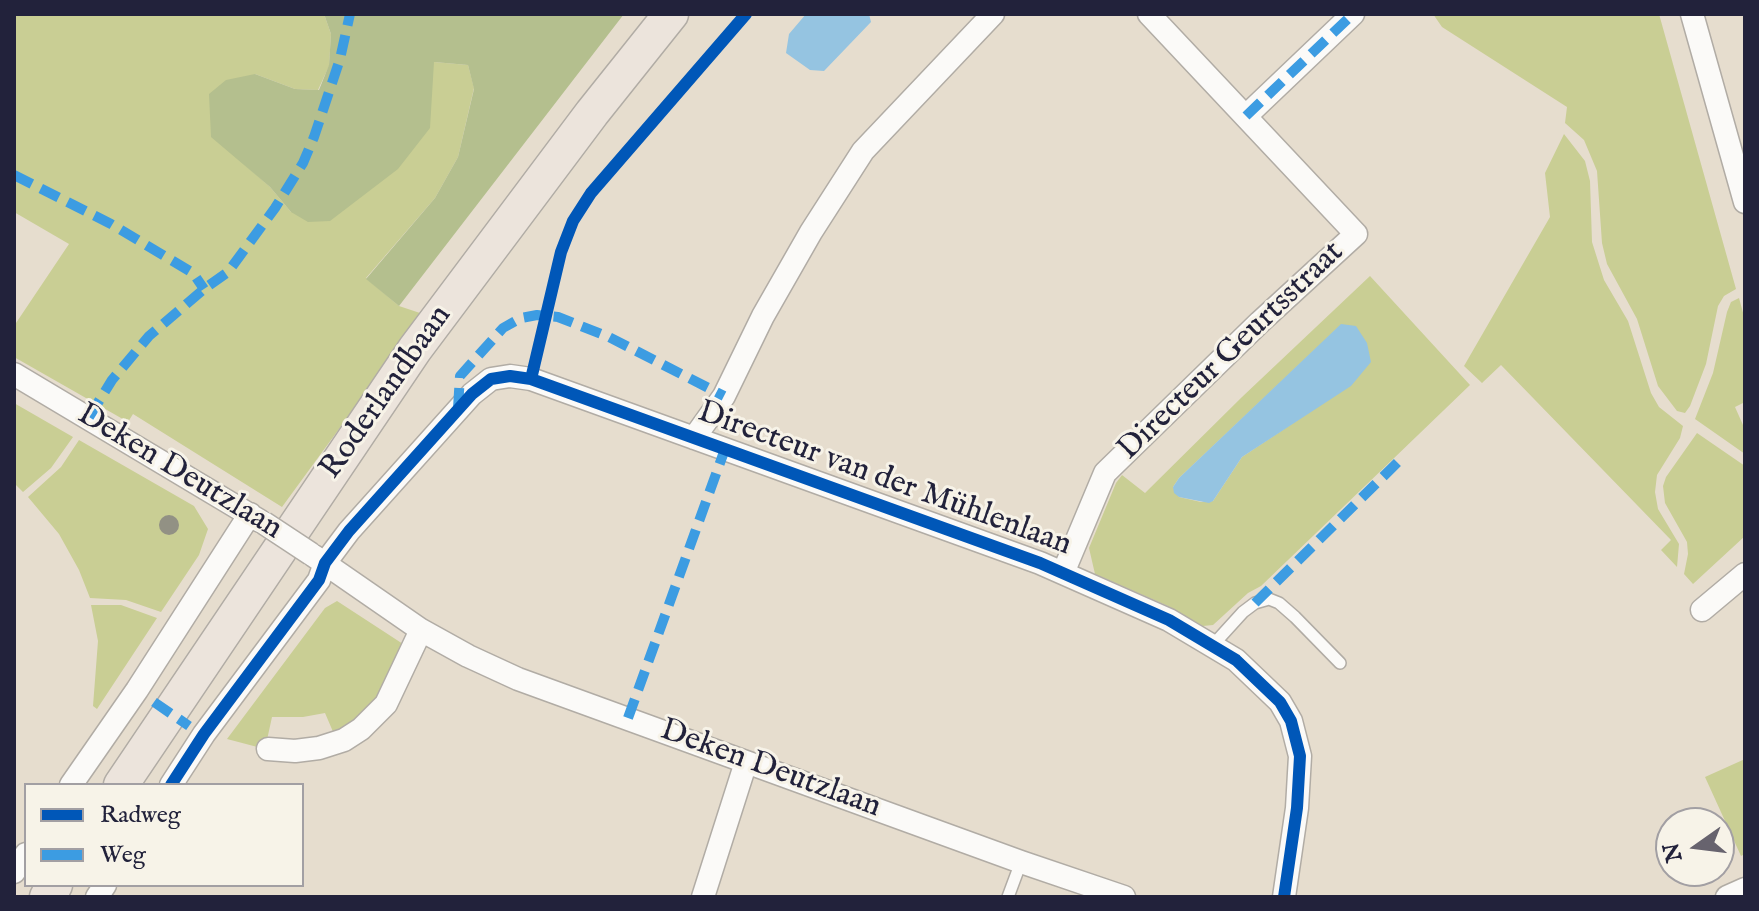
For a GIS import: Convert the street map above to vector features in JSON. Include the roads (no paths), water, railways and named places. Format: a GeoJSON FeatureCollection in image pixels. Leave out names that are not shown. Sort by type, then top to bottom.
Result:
{"type":"FeatureCollection","features":[{"type":"Feature","properties":{"kind":"main road","name":"Roderlandbaan"},"geometry":{"type":"LineString","coordinates":[[122,783],[415,349],[592,113],[671,14]]}},
{"type":"Feature","properties":{"kind":"street"},"geometry":{"type":"LineString","coordinates":[[694,438],[724,396],[769,304],[863,151],[993,14]]}},
{"type":"Feature","properties":{"kind":"street","name":"Directeur Geurtsstraat"},"geometry":{"type":"LineString","coordinates":[[1063,573],[1105,473],[1260,322],[1356,234],[1149,14]]}},
{"type":"Feature","properties":{"kind":"street"},"geometry":{"type":"LineString","coordinates":[[1246,116],[1353,14]]}},
{"type":"Feature","properties":{"kind":"street"},"geometry":{"type":"LineString","coordinates":[[1692,14],[1745,202]]}},
{"type":"Feature","properties":{"kind":"street","name":"Deken Deutzlaan"},"geometry":{"type":"LineString","coordinates":[[14,374],[257,518],[421,630],[468,656],[518,679],[1124,897]]}},
{"type":"Feature","properties":{"kind":"street","name":"Directeur van der Mühlenlaan"},"geometry":{"type":"LineString","coordinates":[[172,783],[213,722],[319,580],[318,558],[349,531],[458,408],[491,379],[510,376],[531,379],[1063,573],[1169,620],[1236,660],[1280,702],[1291,721],[1300,756],[1297,808],[1284,897]]}},
{"type":"Feature","properties":{"kind":"street"},"geometry":{"type":"LineString","coordinates":[[72,783],[257,518]]}},
{"type":"Feature","properties":{"kind":"street"},"geometry":{"type":"LineString","coordinates":[[1702,610],[1745,574]]}},
{"type":"Feature","properties":{"kind":"street"},"geometry":{"type":"LineString","coordinates":[[268,749],[295,751],[319,748],[344,740],[361,729],[386,704],[421,630]]}},
{"type":"Feature","properties":{"kind":"street"},"geometry":{"type":"LineString","coordinates":[[703,897],[746,762]]}},
{"type":"Feature","properties":{"kind":"street"},"geometry":{"type":"LineString","coordinates":[[1727,897],[1745,889]]}},
{"type":"Feature","properties":{"kind":"lane"},"geometry":{"type":"LineString","coordinates":[[1213,645],[1243,612],[1255,603],[1269,599],[1279,603],[1295,617],[1340,663]]}},
{"type":"Feature","properties":{"kind":"lane"},"geometry":{"type":"LineString","coordinates":[[1008,897],[1021,862]]}},
{"type":"Feature","properties":{"kind":"water"},"geometry":{"type":"Polygon","coordinates":[[[806,14],[869,14],[871,22],[824,71],[810,70],[786,53],[789,34],[806,14]]]}},
{"type":"Feature","properties":{"kind":"water"},"geometry":{"type":"Polygon","coordinates":[[[1341,324],[1356,326],[1367,343],[1371,362],[1351,386],[1242,457],[1213,501],[1209,503],[1179,497],[1174,493],[1173,487],[1179,478],[1341,324]]]}}]}
